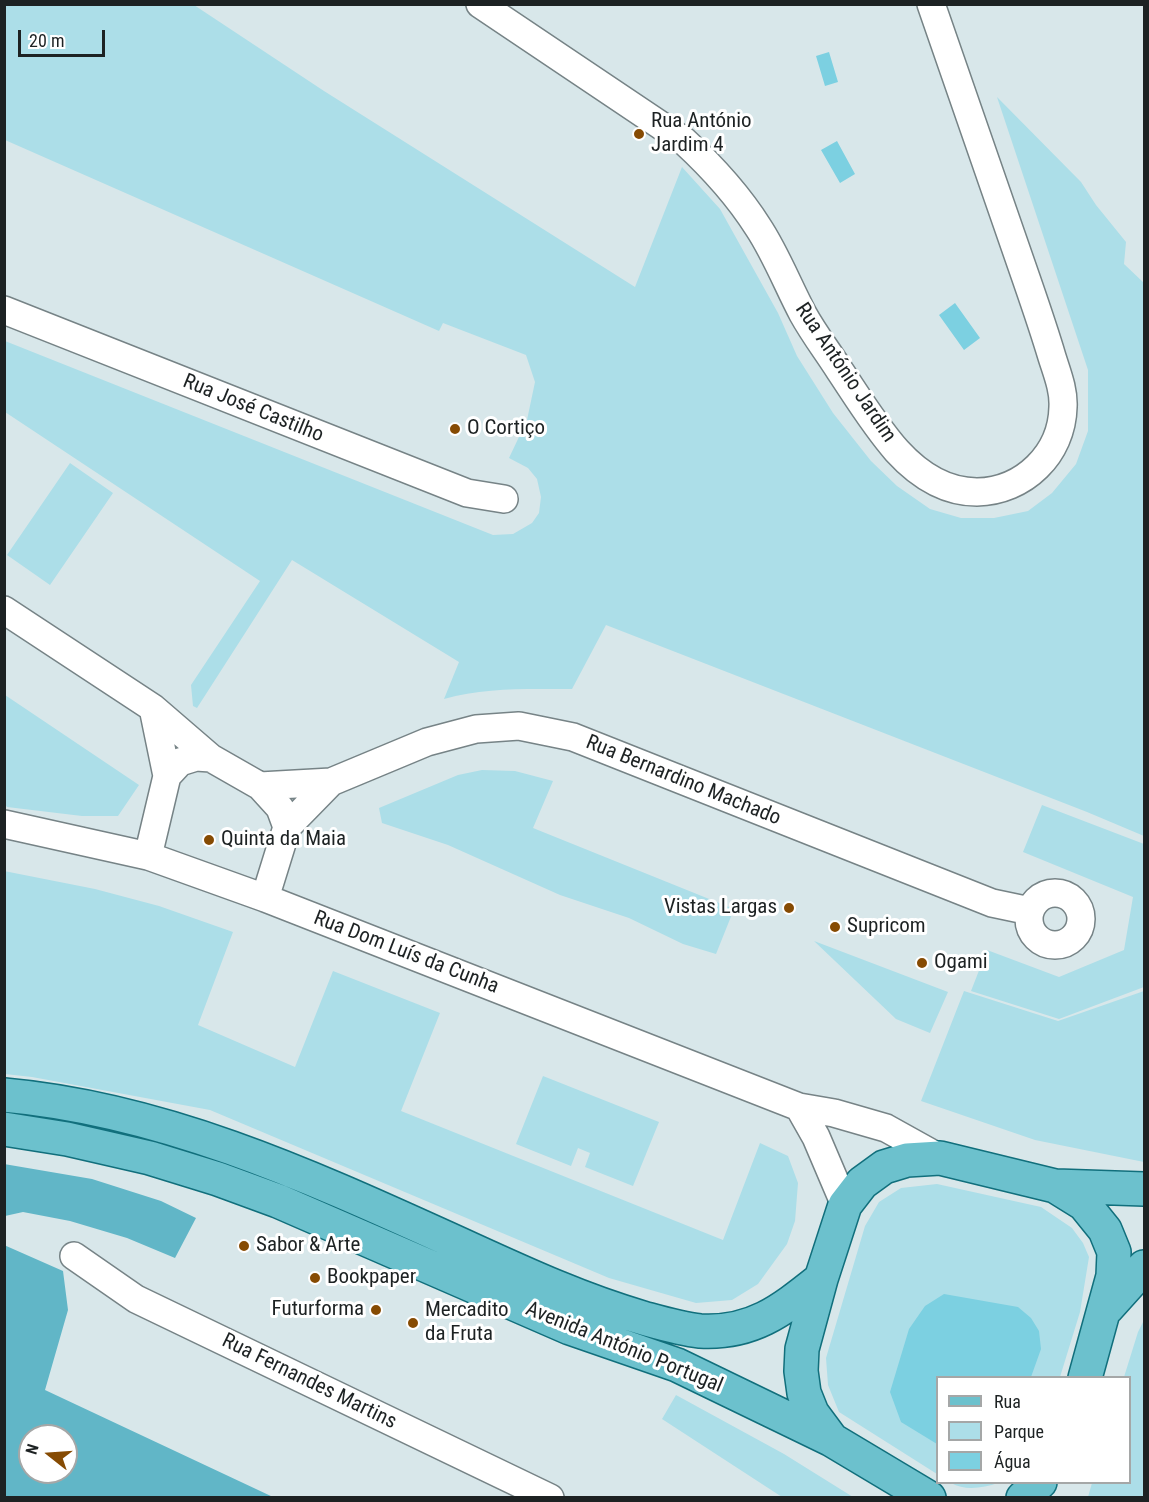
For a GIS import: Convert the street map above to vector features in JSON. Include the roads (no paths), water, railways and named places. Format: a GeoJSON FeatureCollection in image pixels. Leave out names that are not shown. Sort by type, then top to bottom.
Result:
{"type":"FeatureCollection","features":[{"type":"Feature","properties":{"kind":"main road","name":"Avenida António Portugal"},"geometry":{"type":"LineString","coordinates":[[4,1095],[80,1106],[190,1134],[329,1185],[556,1288],[618,1311],[668,1325],[699,1331],[726,1330],[755,1324],[781,1310],[821,1279]]}},
{"type":"Feature","properties":{"kind":"main road","name":"Avenida António Portugal"},"geometry":{"type":"LineString","coordinates":[[4,1129],[67,1139],[150,1158],[258,1194],[570,1328],[677,1365],[832,1440],[929,1497]]}},
{"type":"Feature","properties":{"kind":"main road"},"geometry":{"type":"LineString","coordinates":[[832,1440],[812,1413],[804,1393],[801,1371],[802,1349],[821,1279],[845,1205],[862,1183],[884,1167],[908,1160],[940,1158],[1055,1186],[1144,1190]]}},
{"type":"Feature","properties":{"kind":"main road"},"geometry":{"type":"LineString","coordinates":[[1055,1186],[1084,1204],[1105,1230],[1114,1252],[1113,1276],[1085,1376]]}},
{"type":"Feature","properties":{"kind":"main road"},"geometry":{"type":"LineString","coordinates":[[1104,1312],[1144,1267]]}},
{"type":"Feature","properties":{"kind":"main road"},"geometry":{"type":"LineString","coordinates":[[1023,1497],[1038,1484]]}},
{"type":"Feature","properties":{"kind":"street","name":"Rua António Jardim"},"geometry":{"type":"LineString","coordinates":[[480,4],[684,141],[709,164],[758,226],[805,317],[868,414],[898,451],[925,476],[945,487],[968,492],[989,491],[1011,485],[1029,474],[1043,462],[1055,445],[1060,430],[1063,406],[1061,385],[931,4]]}},
{"type":"Feature","properties":{"kind":"street","name":"Rua José Castilho"},"geometry":{"type":"LineString","coordinates":[[4,310],[467,493],[504,499]]}},
{"type":"Feature","properties":{"kind":"street"},"geometry":{"type":"LineString","coordinates":[[4,610],[153,708],[211,758],[260,786],[280,808],[287,827]]}},
{"type":"Feature","properties":{"kind":"street"},"geometry":{"type":"LineString","coordinates":[[148,856],[167,776],[153,708]]}},
{"type":"Feature","properties":{"kind":"street","name":"Rua Bernardino Machado"},"geometry":{"type":"LineString","coordinates":[[331,782],[427,742],[476,729],[519,726],[573,737],[992,903],[1030,911]]}},
{"type":"Feature","properties":{"kind":"street"},"geometry":{"type":"LineString","coordinates":[[167,776],[180,762],[196,757],[211,758]]}},
{"type":"Feature","properties":{"kind":"street"},"geometry":{"type":"LineString","coordinates":[[260,786],[331,782]]}},
{"type":"Feature","properties":{"kind":"street"},"geometry":{"type":"LineString","coordinates":[[265,898],[287,827],[331,782]]}},
{"type":"Feature","properties":{"kind":"street","name":"Rua Dom Luís da Cunha"},"geometry":{"type":"LineString","coordinates":[[4,824],[148,856],[265,898],[799,1107],[834,1113],[886,1128],[940,1158]]}},
{"type":"Feature","properties":{"kind":"street"},"geometry":{"type":"LineString","coordinates":[[799,1107],[816,1137],[845,1205]]}},
{"type":"Feature","properties":{"kind":"street","name":"Rua Fernandes Martins"},"geometry":{"type":"LineString","coordinates":[[74,1256],[136,1299],[550,1497]]}},
{"type":"Feature","properties":{"kind":"water"},"geometry":{"type":"Polygon","coordinates":[[[829,52],[838,82],[825,86],[816,56],[829,52]]]}},
{"type":"Feature","properties":{"kind":"water"},"geometry":{"type":"Polygon","coordinates":[[[837,141],[855,174],[840,183],[821,150],[837,141]]]}},
{"type":"Feature","properties":{"kind":"water"},"geometry":{"type":"Polygon","coordinates":[[[955,303],[980,338],[964,350],[939,315],[955,303]]]}},
{"type":"Feature","properties":{"kind":"water"},"geometry":{"type":"Polygon","coordinates":[[[944,1294],[1018,1307],[1031,1318],[1039,1331],[1041,1349],[1031,1376],[936,1376],[936,1443],[901,1422],[890,1392],[909,1329],[925,1306],[944,1294]]]}},
{"type":"Feature","properties":{"kind":"place","name":"Rua António Jardim 4"},"geometry":{"type":"Point","coordinates":[639,134]}},
{"type":"Feature","properties":{"kind":"place","name":"O Cortiço"},"geometry":{"type":"Point","coordinates":[455,429]}},
{"type":"Feature","properties":{"kind":"place","name":"Quinta da Maia"},"geometry":{"type":"Point","coordinates":[209,840]}},
{"type":"Feature","properties":{"kind":"place","name":"Vistas Largas"},"geometry":{"type":"Point","coordinates":[789,908]}},
{"type":"Feature","properties":{"kind":"place","name":"Supricom"},"geometry":{"type":"Point","coordinates":[835,927]}},
{"type":"Feature","properties":{"kind":"place","name":"Ogami"},"geometry":{"type":"Point","coordinates":[922,963]}},
{"type":"Feature","properties":{"kind":"place","name":"Sabor & Arte"},"geometry":{"type":"Point","coordinates":[244,1246]}},
{"type":"Feature","properties":{"kind":"place","name":"Bookpaper"},"geometry":{"type":"Point","coordinates":[315,1278]}},
{"type":"Feature","properties":{"kind":"place","name":"Futurforma"},"geometry":{"type":"Point","coordinates":[376,1310]}},
{"type":"Feature","properties":{"kind":"place","name":"Mercadito da Fruta"},"geometry":{"type":"Point","coordinates":[413,1323]}}]}
